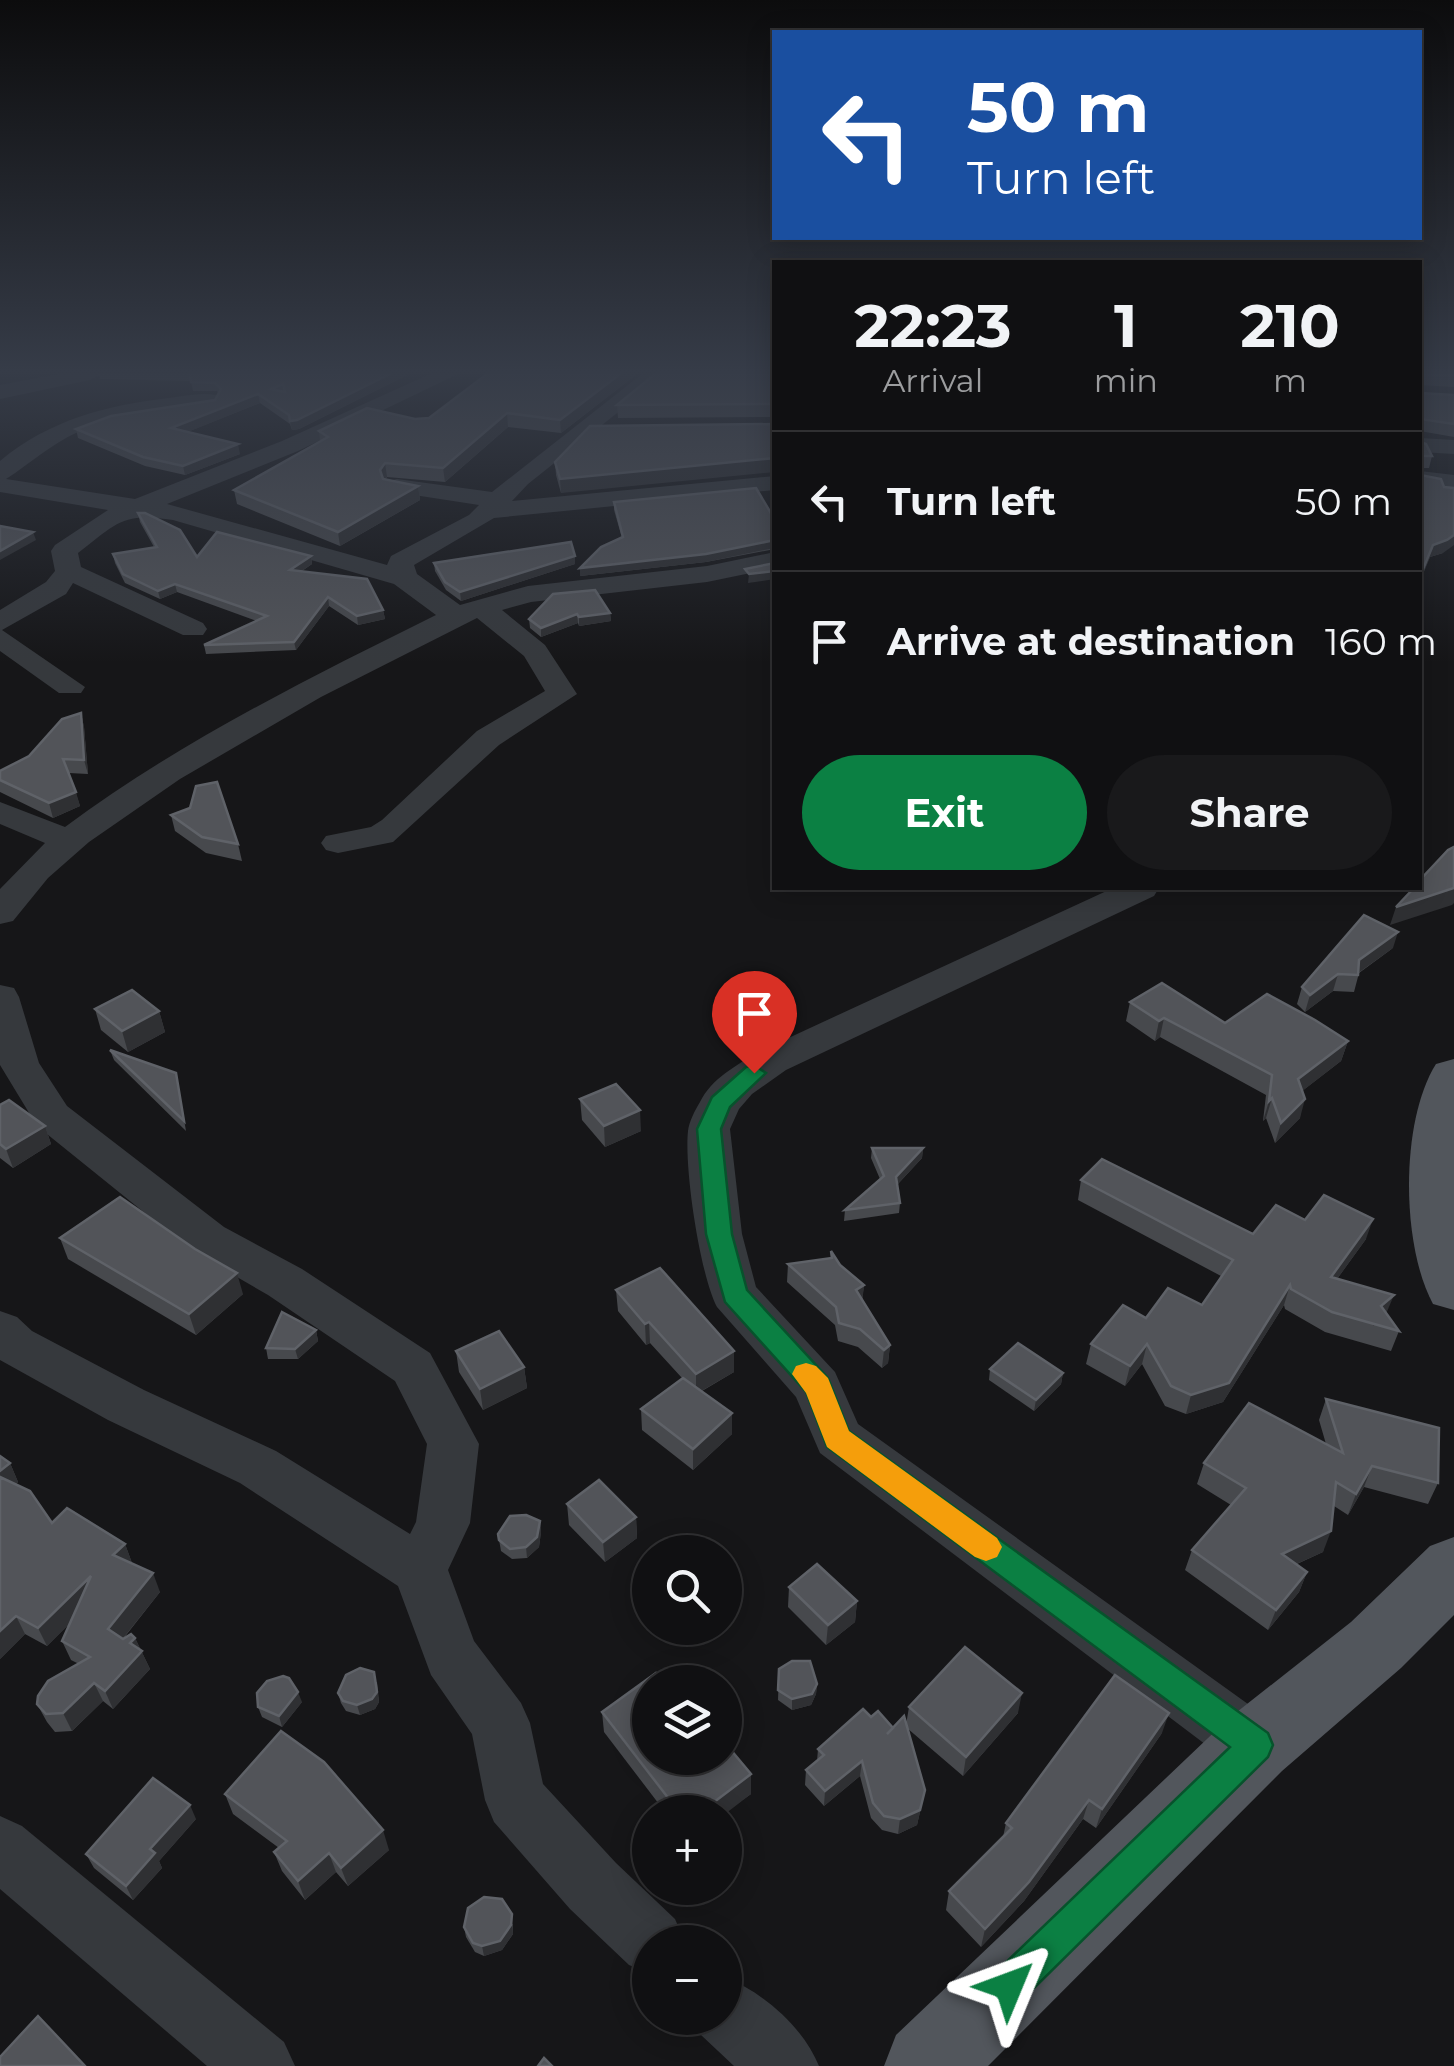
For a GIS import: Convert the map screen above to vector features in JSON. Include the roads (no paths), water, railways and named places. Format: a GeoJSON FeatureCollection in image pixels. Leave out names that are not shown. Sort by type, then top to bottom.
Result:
{"type":"FeatureCollection","features":[{"type":"Feature","properties":{"kind":"main road"},"geometry":{"type":"LineString","coordinates":[[1454,1076],[1446,1094],[1444,1168],[1454,1288]]}},
{"type":"Feature","properties":{"kind":"main road"},"geometry":{"type":"LineString","coordinates":[[927,2066],[1256,1745],[1376,1645],[1454,1568]]}},
{"type":"Feature","properties":{"kind":"street"},"geometry":{"type":"LineString","coordinates":[[0,622],[56,588],[68,570],[64,551],[107,520],[228,470]]}},
{"type":"Feature","properties":{"kind":"street"},"geometry":{"type":"LineString","coordinates":[[404,578],[400,562],[495,505],[530,470]]}},
{"type":"Feature","properties":{"kind":"street"},"geometry":{"type":"LineString","coordinates":[[1422,478],[1454,482]]}},
{"type":"Feature","properties":{"kind":"street"},"geometry":{"type":"LineString","coordinates":[[397,486],[495,505],[772,483]]}},
{"type":"Feature","properties":{"kind":"street"},"geometry":{"type":"LineString","coordinates":[[0,485],[105,504],[140,506],[332,555],[404,578],[535,651],[562,694],[488,738],[394,827],[381,834],[338,843]]}},
{"type":"Feature","properties":{"kind":"street"},"geometry":{"type":"LineString","coordinates":[[0,913],[22,881],[121,802],[293,698],[469,612],[528,594],[707,574],[772,561]]}},
{"type":"Feature","properties":{"kind":"street"},"geometry":{"type":"LineString","coordinates":[[68,570],[193,629]]}},
{"type":"Feature","properties":{"kind":"street"},"geometry":{"type":"LineString","coordinates":[[0,638],[70,687]]}},
{"type":"Feature","properties":{"kind":"street"},"geometry":{"type":"LineString","coordinates":[[0,812],[68,841]]}},
{"type":"Feature","properties":{"kind":"street"},"geometry":{"type":"LineString","coordinates":[[1137,890],[790,1052],[737,1084],[720,1103],[709,1129],[719,1234],[734,1294],[818,1386],[838,1438],[1256,1745]]}},
{"type":"Feature","properties":{"kind":"street"},"geometry":{"type":"LineString","coordinates":[[0,996],[19,1063],[52,1116],[208,1239],[284,1282],[413,1367],[453,1444],[444,1524],[420,1570]]}},
{"type":"Feature","properties":{"kind":"street"},"geometry":{"type":"LineString","coordinates":[[0,1330],[15,1345],[126,1405],[258,1467],[420,1570],[451,1656],[500,1723],[516,1800],[593,1886],[634,1925]]}},
{"type":"Feature","properties":{"kind":"street"},"geometry":{"type":"LineString","coordinates":[[0,1848],[24,1864],[260,2066]]}},
{"type":"Feature","properties":{"kind":"street"},"geometry":{"type":"LineString","coordinates":[[742,2027],[784,2066]]}}]}
